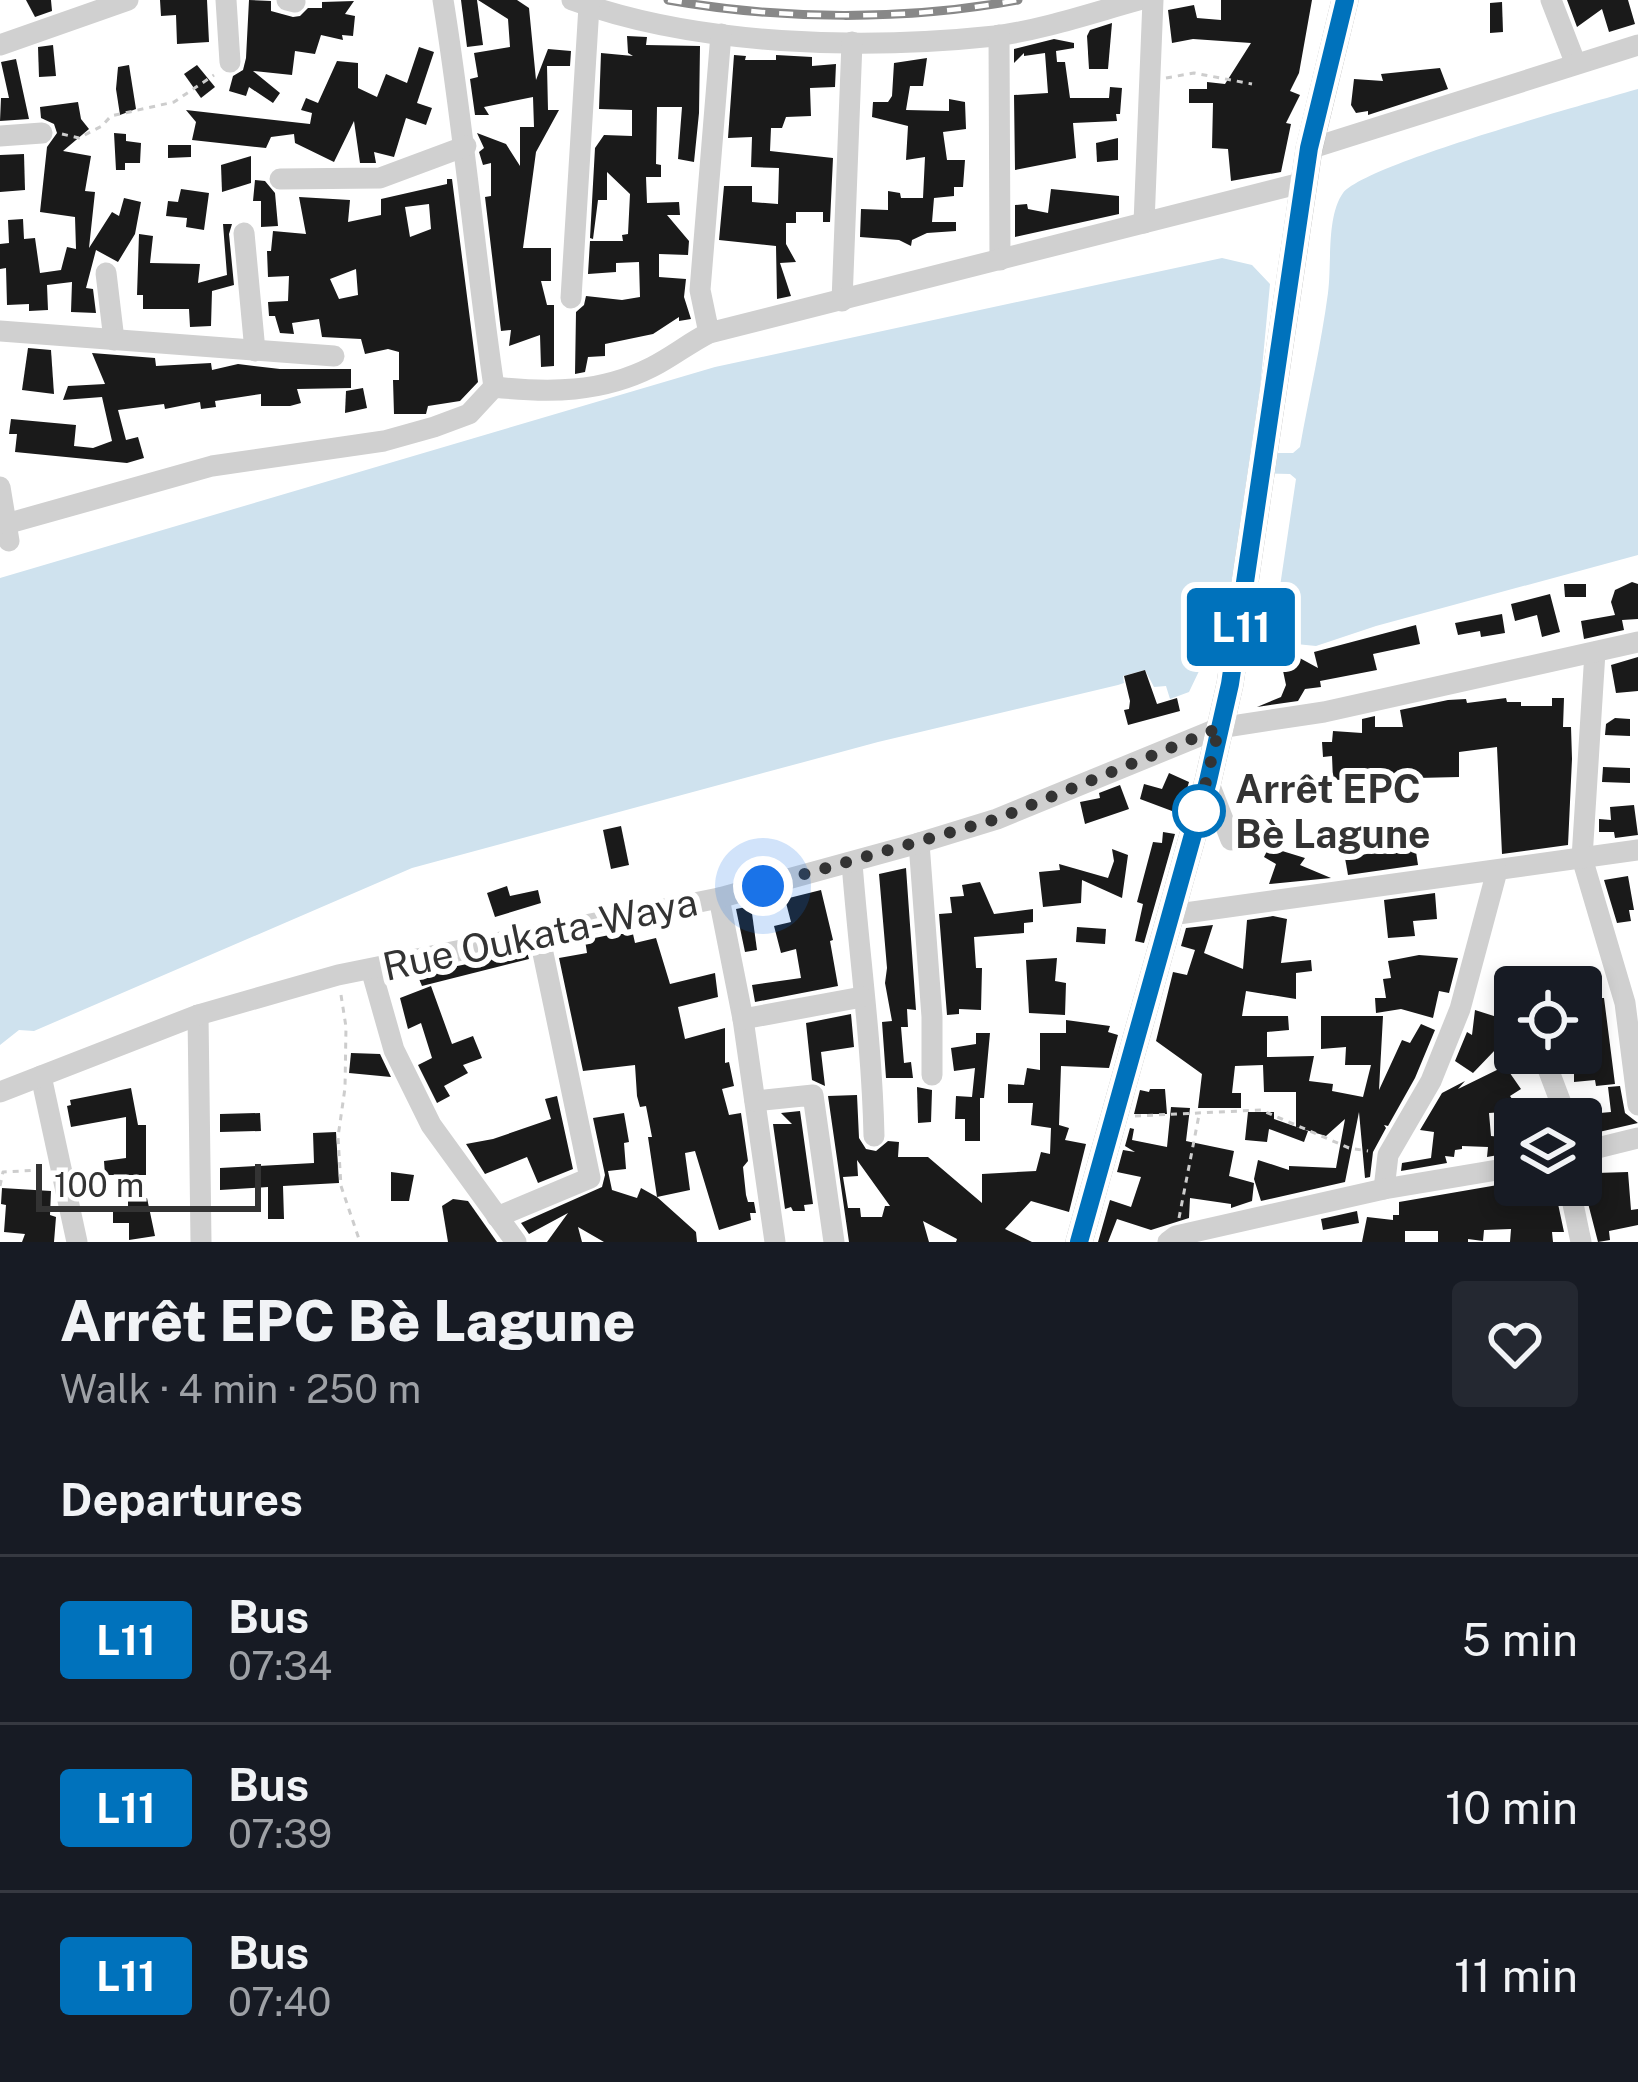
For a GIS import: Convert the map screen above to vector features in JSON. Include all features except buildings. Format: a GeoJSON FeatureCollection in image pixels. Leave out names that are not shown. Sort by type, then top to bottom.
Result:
{"type":"FeatureCollection","features":[{"type":"Feature","properties":{"kind":"main road"},"geometry":{"type":"LineString","coordinates":[[1079,1242],[1208,781],[1240,636],[1309,148],[1345,0]]}},
{"type":"Feature","properties":{"kind":"street"},"geometry":{"type":"LineString","coordinates":[[0,45],[128,0]]}},
{"type":"Feature","properties":{"kind":"street"},"geometry":{"type":"LineString","coordinates":[[226,0],[230,62]]}},
{"type":"Feature","properties":{"kind":"street"},"geometry":{"type":"LineString","coordinates":[[443,0],[466,146],[476,265],[494,387]]}},
{"type":"Feature","properties":{"kind":"street"},"geometry":{"type":"LineString","coordinates":[[571,298],[581,3],[721,34],[852,41],[999,35],[1138,0]]}},
{"type":"Feature","properties":{"kind":"street"},"geometry":{"type":"LineString","coordinates":[[1144,224],[1153,0]]}},
{"type":"Feature","properties":{"kind":"street"},"geometry":{"type":"LineString","coordinates":[[1551,0],[1575,62]]}},
{"type":"Feature","properties":{"kind":"street"},"geometry":{"type":"LineString","coordinates":[[709,333],[700,290],[721,34]]}},
{"type":"Feature","properties":{"kind":"street"},"geometry":{"type":"LineString","coordinates":[[999,35],[1000,260]]}},
{"type":"Feature","properties":{"kind":"street"},"geometry":{"type":"LineString","coordinates":[[842,301],[852,41]]}},
{"type":"Feature","properties":{"kind":"street"},"geometry":{"type":"LineString","coordinates":[[1309,148],[1638,45]]}},
{"type":"Feature","properties":{"kind":"street"},"geometry":{"type":"LineString","coordinates":[[0,136],[42,133]]}},
{"type":"Feature","properties":{"kind":"street"},"geometry":{"type":"LineString","coordinates":[[280,178],[380,178],[466,146]]}},
{"type":"Feature","properties":{"kind":"street"},"geometry":{"type":"LineString","coordinates":[[494,387],[550,393],[609,383],[653,367],[709,333],[1305,182]]}},
{"type":"Feature","properties":{"kind":"street"},"geometry":{"type":"LineString","coordinates":[[244,233],[256,350]]}},
{"type":"Feature","properties":{"kind":"street"},"geometry":{"type":"LineString","coordinates":[[106,273],[114,340]]}},
{"type":"Feature","properties":{"kind":"street"},"geometry":{"type":"LineString","coordinates":[[0,331],[334,356]]}},
{"type":"Feature","properties":{"kind":"street"},"geometry":{"type":"LineString","coordinates":[[0,490],[8,532],[212,466],[384,441],[434,428],[469,414],[494,387]]}},
{"type":"Feature","properties":{"kind":"street","name":"Rue Oukata-Waya"},"geometry":{"type":"LineString","coordinates":[[0,1092],[198,1015],[338,975],[718,898],[853,863],[997,819],[1219,728],[1324,712],[1638,643]]}},
{"type":"Feature","properties":{"kind":"street"},"geometry":{"type":"LineString","coordinates":[[1594,652],[1582,858],[1625,1003],[1638,1105]]}},
{"type":"Feature","properties":{"kind":"street"},"geometry":{"type":"LineString","coordinates":[[1208,781],[1231,840]]}},
{"type":"Feature","properties":{"kind":"street"},"geometry":{"type":"LineString","coordinates":[[919,843],[932,1076]]}},
{"type":"Feature","properties":{"kind":"street"},"geometry":{"type":"LineString","coordinates":[[1171,915],[1638,850]]}},
{"type":"Feature","properties":{"kind":"street"},"geometry":{"type":"LineString","coordinates":[[853,863],[862,997],[873,1060],[874,1136]]}},
{"type":"Feature","properties":{"kind":"street"},"geometry":{"type":"LineString","coordinates":[[1384,1189],[1388,1155],[1431,1081],[1460,1009],[1497,871]]}},
{"type":"Feature","properties":{"kind":"street"},"geometry":{"type":"LineString","coordinates":[[718,898],[743,1019],[775,1242]]}},
{"type":"Feature","properties":{"kind":"street"},"geometry":{"type":"LineString","coordinates":[[496,1217],[590,1178],[539,934]]}},
{"type":"Feature","properties":{"kind":"street"},"geometry":{"type":"LineString","coordinates":[[371,969],[394,1050],[431,1125],[516,1242]]}},
{"type":"Feature","properties":{"kind":"street"},"geometry":{"type":"LineString","coordinates":[[743,1019],[862,997]]}},
{"type":"Feature","properties":{"kind":"street"},"geometry":{"type":"LineString","coordinates":[[198,1015],[201,1242]]}},
{"type":"Feature","properties":{"kind":"street"},"geometry":{"type":"LineString","coordinates":[[41,1076],[77,1242]]}},
{"type":"Feature","properties":{"kind":"street"},"geometry":{"type":"LineString","coordinates":[[755,1101],[813,1095],[834,1242]]}},
{"type":"Feature","properties":{"kind":"street"},"geometry":{"type":"LineString","coordinates":[[1602,1147],[1638,1138]]}},
{"type":"Feature","properties":{"kind":"street"},"geometry":{"type":"LineString","coordinates":[[1172,1239],[1384,1189],[1494,1171]]}},
{"type":"Feature","properties":{"kind":"street"},"geometry":{"type":"LineString","coordinates":[[1574,1206],[1581,1242]]}},
{"type":"Feature","properties":{"kind":"path"},"geometry":{"type":"LineString","coordinates":[[42,133],[79,138],[111,116],[174,102],[230,62]]}},
{"type":"Feature","properties":{"kind":"path"},"geometry":{"type":"LineString","coordinates":[[1152,81],[1194,73],[1252,84]]}},
{"type":"Feature","properties":{"kind":"path"},"geometry":{"type":"LineString","coordinates":[[338,975],[346,1027],[338,1137],[341,1186],[360,1242]]}},
{"type":"Feature","properties":{"kind":"path"},"geometry":{"type":"LineString","coordinates":[[1115,1116],[1261,1110],[1348,1148],[1388,1155]]}},
{"type":"Feature","properties":{"kind":"path"},"geometry":{"type":"LineString","coordinates":[[1172,1239],[1200,1114]]}},
{"type":"Feature","properties":{"kind":"path"},"geometry":{"type":"LineString","coordinates":[[0,1186],[3,1172],[62,1169]]}},
{"type":"Feature","properties":{"kind":"water"},"geometry":{"type":"Polygon","coordinates":[[[1638,89],[1638,555],[1316,646],[1296,644],[1280,637],[1275,620],[1296,479],[1290,474],[1251,473],[1224,651],[1200,669],[1189,692],[1170,699],[1166,686],[1154,687],[1145,670],[1123,676],[1124,683],[1118,685],[878,742],[412,868],[34,1031],[19,1030],[0,1045],[0,578],[715,367],[1222,258],[1252,265],[1270,284],[1254,453],[1293,453],[1300,447],[1315,370],[1328,293],[1332,228],[1343,193],[1392,166],[1433,151],[1638,89]]]}},
{"type":"Feature","properties":{"kind":"railway"},"geometry":{"type":"LineString","coordinates":[[668,0],[843,15],[932,12],[1018,0]]}},
{"type":"Feature","properties":{"kind":"bus line","name":"L11"},"geometry":{"type":"LineString","coordinates":[[1079,1242],[1208,781],[1230,684],[1309,148],[1345,0]]}},
{"type":"Feature","properties":{"kind":"place","name":"Arrêt EPC Bè Lagune"},"geometry":{"type":"Point","coordinates":[1199,811]}},
{"type":"Feature","properties":{"kind":"route"},"geometry":{"type":"LineString","coordinates":[[763,886],[997,819],[1219,728],[1199,811]]}}]}
